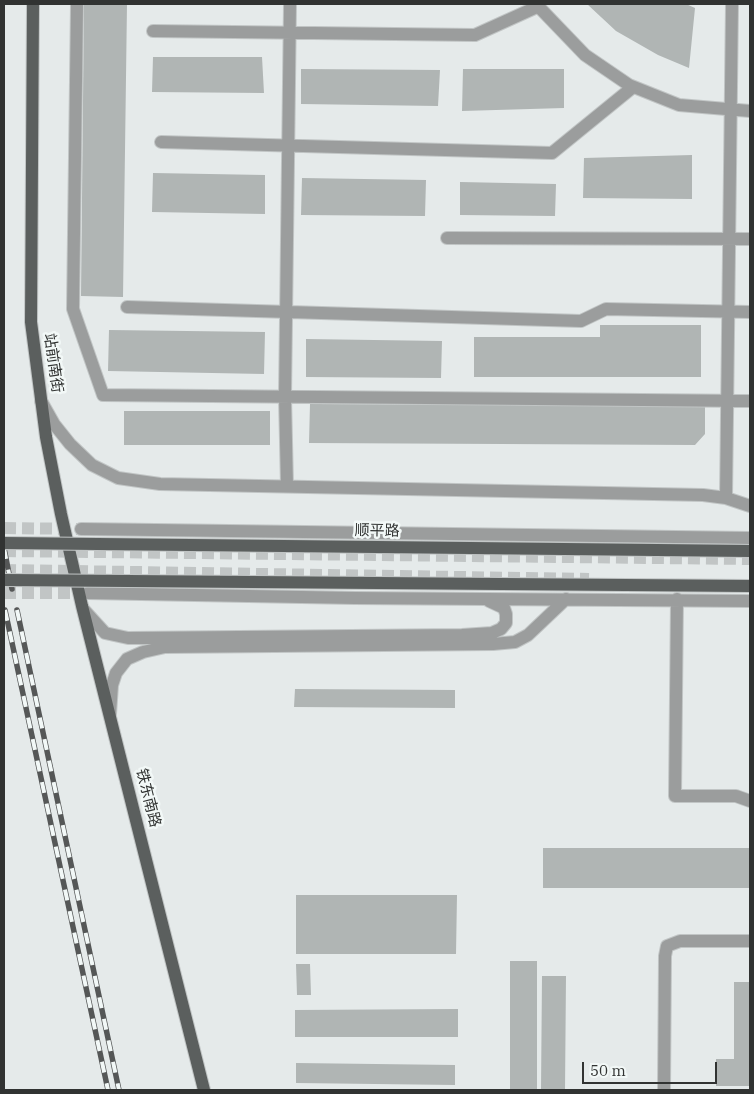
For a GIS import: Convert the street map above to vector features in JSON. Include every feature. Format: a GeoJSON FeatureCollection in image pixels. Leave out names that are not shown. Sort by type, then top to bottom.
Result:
{"type":"FeatureCollection","features":[{"type":"Feature","properties":{"kind":"main road","name":"站前南街"},"geometry":{"type":"LineString","coordinates":[[33,4],[31,322],[41,401],[61,514]]}},
{"type":"Feature","properties":{"kind":"main road","name":"铁东南路"},"geometry":{"type":"LineString","coordinates":[[61,514],[204,1090]]}},
{"type":"Feature","properties":{"kind":"main road","name":"顺平路"},"geometry":{"type":"LineString","coordinates":[[4,543],[750,551]]}},
{"type":"Feature","properties":{"kind":"main road"},"geometry":{"type":"LineString","coordinates":[[4,580],[750,586]]}},
{"type":"Feature","properties":{"kind":"street"},"geometry":{"type":"LineString","coordinates":[[77,4],[73,309],[102,395],[750,401]]}},
{"type":"Feature","properties":{"kind":"street"},"geometry":{"type":"LineString","coordinates":[[287,486],[285,398],[290,4]]}},
{"type":"Feature","properties":{"kind":"street"},"geometry":{"type":"LineString","coordinates":[[726,498],[729,400],[728,311],[731,239],[732,4]]}},
{"type":"Feature","properties":{"kind":"street"},"geometry":{"type":"LineString","coordinates":[[153,31],[475,35],[538,5],[585,55],[633,87],[679,105],[731,111],[750,111]]}},
{"type":"Feature","properties":{"kind":"street"},"geometry":{"type":"LineString","coordinates":[[161,142],[552,153],[633,87]]}},
{"type":"Feature","properties":{"kind":"street"},"geometry":{"type":"LineString","coordinates":[[447,238],[750,239]]}},
{"type":"Feature","properties":{"kind":"street"},"geometry":{"type":"LineString","coordinates":[[127,307],[581,321],[606,309],[750,312]]}},
{"type":"Feature","properties":{"kind":"street"},"geometry":{"type":"LineString","coordinates":[[41,401],[54,424],[70,444],[92,465],[118,478],[160,484],[703,495],[726,498],[750,506]]}},
{"type":"Feature","properties":{"kind":"street"},"geometry":{"type":"LineString","coordinates":[[81,529],[750,538]]}},
{"type":"Feature","properties":{"kind":"street"},"geometry":{"type":"LineString","coordinates":[[88,593],[750,601]]}},
{"type":"Feature","properties":{"kind":"street"},"geometry":{"type":"LineString","coordinates":[[84,610],[105,633],[128,638],[462,635],[492,633],[501,629],[506,623],[504,608],[496,603],[476,599]]}},
{"type":"Feature","properties":{"kind":"street"},"geometry":{"type":"LineString","coordinates":[[110,716],[112,685],[116,673],[127,659],[143,652],[165,647],[493,644],[515,642],[528,635],[566,599]]}},
{"type":"Feature","properties":{"kind":"street"},"geometry":{"type":"LineString","coordinates":[[677,600],[675,796],[736,796],[750,802]]}},
{"type":"Feature","properties":{"kind":"street"},"geometry":{"type":"LineString","coordinates":[[664,1090],[665,956],[667,946],[680,941],[750,941]]}},
{"type":"Feature","properties":{"kind":"building"},"geometry":{"type":"Polygon","coordinates":[[[84,4],[127,4],[123,297],[81,296],[84,4]]]}},
{"type":"Feature","properties":{"kind":"building"},"geometry":{"type":"Polygon","coordinates":[[[587,4],[686,4],[695,8],[689,68],[658,55],[616,31],[587,4]]]}},
{"type":"Feature","properties":{"kind":"building"},"geometry":{"type":"Polygon","coordinates":[[[153,57],[262,57],[264,93],[152,92],[153,57]]]}},
{"type":"Feature","properties":{"kind":"building"},"geometry":{"type":"Polygon","coordinates":[[[301,69],[440,70],[438,106],[301,104],[301,69]]]}},
{"type":"Feature","properties":{"kind":"building"},"geometry":{"type":"Polygon","coordinates":[[[463,69],[564,69],[564,108],[462,111],[463,69]]]}},
{"type":"Feature","properties":{"kind":"building"},"geometry":{"type":"Polygon","coordinates":[[[692,155],[692,199],[583,198],[584,158],[692,155]]]}},
{"type":"Feature","properties":{"kind":"building"},"geometry":{"type":"Polygon","coordinates":[[[153,173],[265,175],[265,214],[152,212],[153,173]]]}},
{"type":"Feature","properties":{"kind":"building"},"geometry":{"type":"Polygon","coordinates":[[[302,178],[426,180],[425,216],[301,215],[302,178]]]}},
{"type":"Feature","properties":{"kind":"building"},"geometry":{"type":"Polygon","coordinates":[[[460,182],[556,184],[555,216],[460,215],[460,182]]]}},
{"type":"Feature","properties":{"kind":"building"},"geometry":{"type":"Polygon","coordinates":[[[600,325],[701,325],[701,377],[474,377],[474,337],[600,337],[600,325]]]}},
{"type":"Feature","properties":{"kind":"building"},"geometry":{"type":"Polygon","coordinates":[[[109,330],[265,332],[264,374],[108,371],[109,330]]]}},
{"type":"Feature","properties":{"kind":"building"},"geometry":{"type":"Polygon","coordinates":[[[306,339],[442,341],[441,378],[306,377],[306,339]]]}},
{"type":"Feature","properties":{"kind":"building"},"geometry":{"type":"Polygon","coordinates":[[[310,404],[705,406],[705,434],[695,445],[309,443],[310,404]]]}},
{"type":"Feature","properties":{"kind":"building"},"geometry":{"type":"Polygon","coordinates":[[[124,411],[270,411],[270,445],[124,445],[124,411]]]}},
{"type":"Feature","properties":{"kind":"building"},"geometry":{"type":"Polygon","coordinates":[[[295,689],[455,690],[455,708],[294,707],[295,689]]]}},
{"type":"Feature","properties":{"kind":"building"},"geometry":{"type":"Polygon","coordinates":[[[543,848],[750,848],[750,888],[543,888],[543,848]]]}},
{"type":"Feature","properties":{"kind":"building"},"geometry":{"type":"Polygon","coordinates":[[[296,895],[457,895],[456,954],[296,954],[296,895]]]}},
{"type":"Feature","properties":{"kind":"building"},"geometry":{"type":"Polygon","coordinates":[[[510,961],[537,961],[537,1090],[510,1090],[510,961]]]}},
{"type":"Feature","properties":{"kind":"building"},"geometry":{"type":"Polygon","coordinates":[[[296,964],[310,964],[311,995],[297,995],[296,964]]]}},
{"type":"Feature","properties":{"kind":"building"},"geometry":{"type":"Polygon","coordinates":[[[542,976],[566,976],[565,1090],[541,1090],[542,976]]]}},
{"type":"Feature","properties":{"kind":"building"},"geometry":{"type":"Polygon","coordinates":[[[734,982],[750,982],[750,1086],[716,1086],[716,1059],[734,1059],[734,982]]]}},
{"type":"Feature","properties":{"kind":"building"},"geometry":{"type":"Polygon","coordinates":[[[458,1009],[458,1037],[295,1037],[295,1010],[458,1009]]]}},
{"type":"Feature","properties":{"kind":"building"},"geometry":{"type":"Polygon","coordinates":[[[296,1063],[455,1065],[455,1085],[296,1083],[296,1063]]]}},
{"type":"Feature","properties":{"kind":"tunnel"},"geometry":{"type":"LineString","coordinates":[[4,528],[81,529]]}},
{"type":"Feature","properties":{"kind":"tunnel"},"geometry":{"type":"LineString","coordinates":[[4,551],[750,559]]}},
{"type":"Feature","properties":{"kind":"tunnel"},"geometry":{"type":"LineString","coordinates":[[4,570],[589,579]]}},
{"type":"Feature","properties":{"kind":"tunnel"},"geometry":{"type":"LineString","coordinates":[[4,593],[88,593]]}},
{"type":"Feature","properties":{"kind":"railway"},"geometry":{"type":"LineString","coordinates":[[4,548],[12,589]]}},
{"type":"Feature","properties":{"kind":"railway"},"geometry":{"type":"LineString","coordinates":[[5,610],[108,1090]]}},
{"type":"Feature","properties":{"kind":"railway"},"geometry":{"type":"LineString","coordinates":[[17,610],[119,1090]]}}]}
